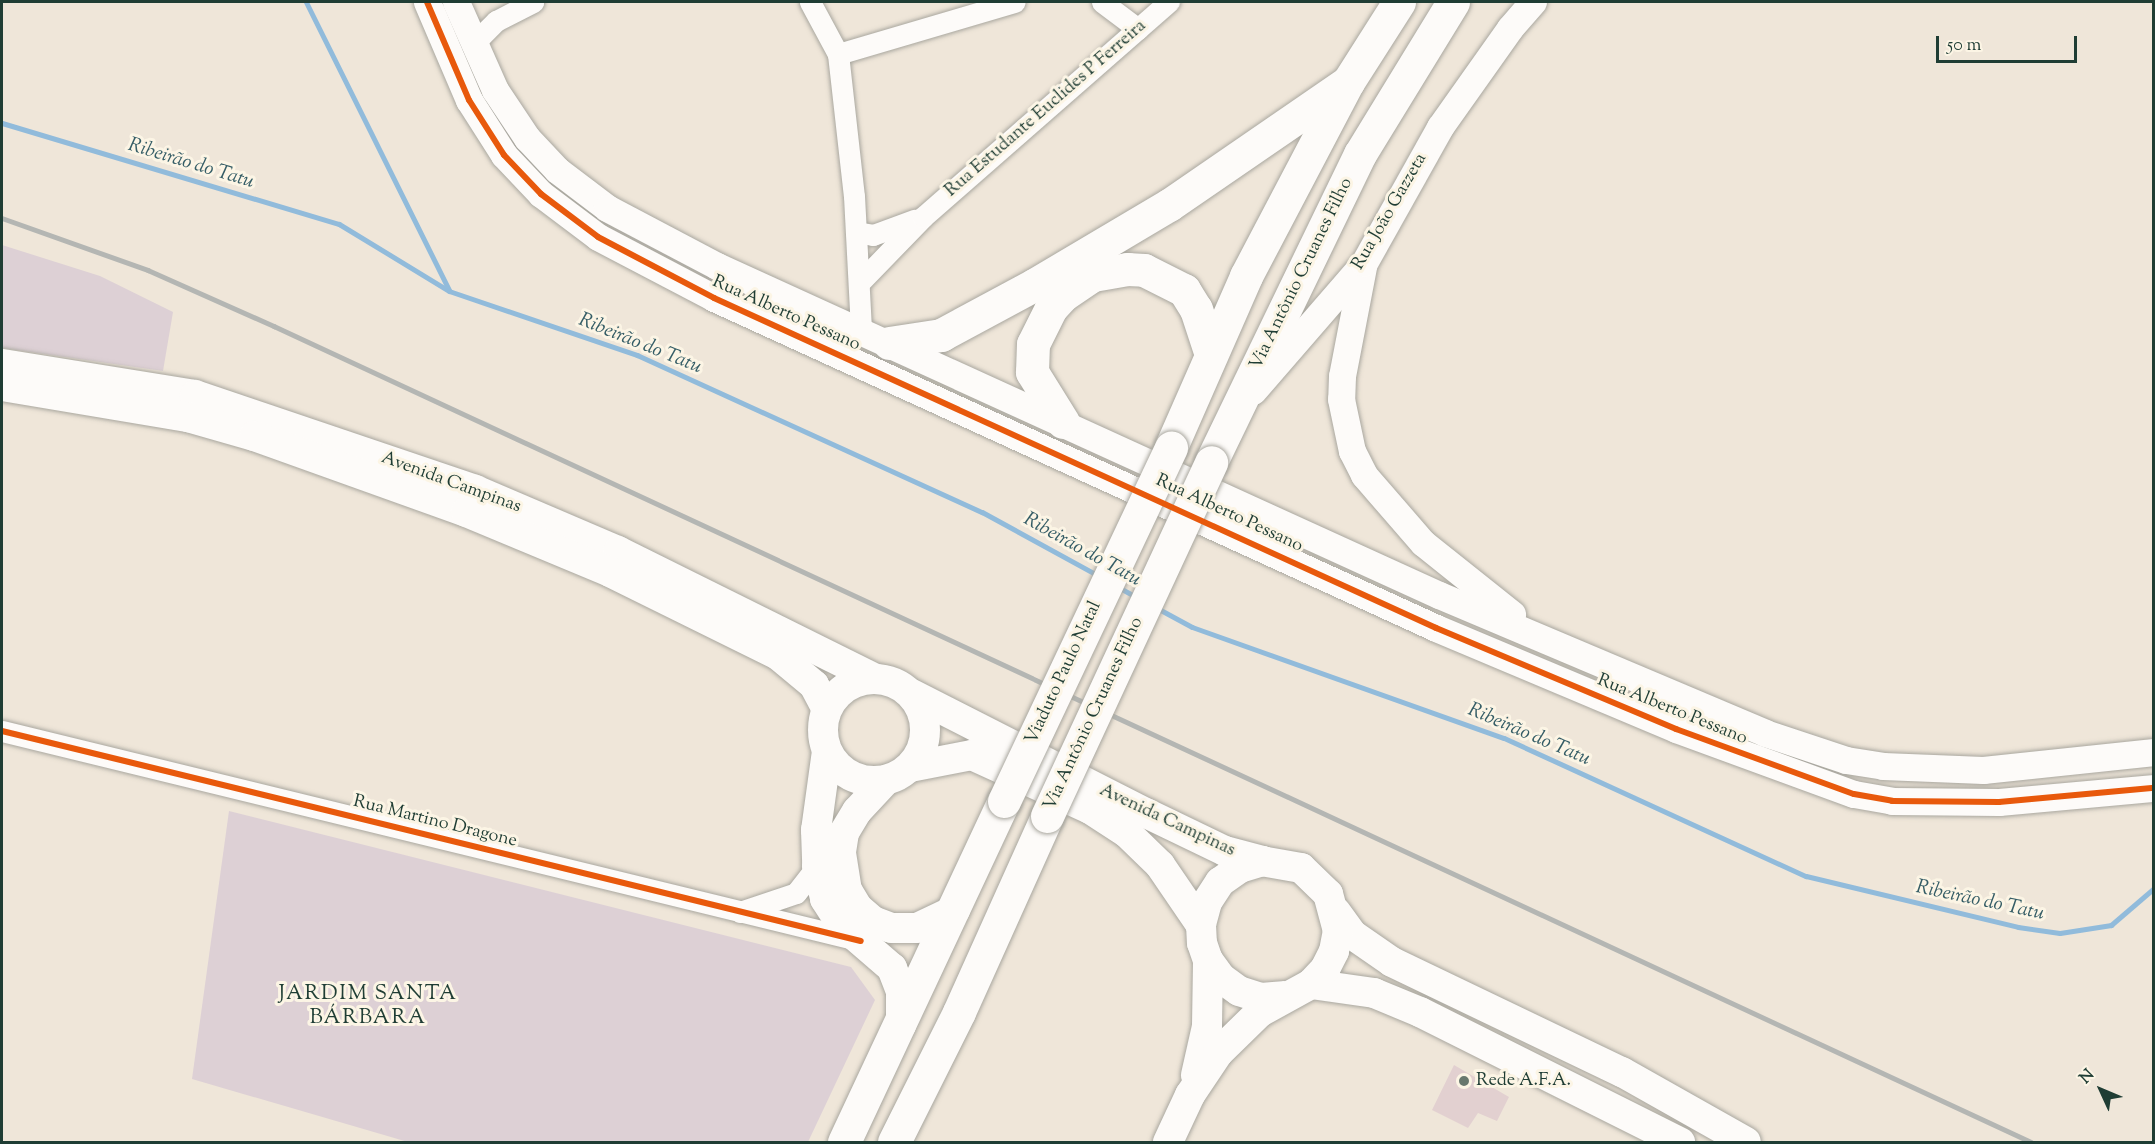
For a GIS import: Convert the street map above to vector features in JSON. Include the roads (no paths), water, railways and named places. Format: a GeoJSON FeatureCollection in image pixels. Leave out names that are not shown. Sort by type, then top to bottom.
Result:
{"type":"FeatureCollection","features":[{"type":"Feature","properties":{"kind":"main road"},"geometry":{"type":"LineString","coordinates":[[1211,355],[1246,276],[1348,82],[1399,2]]}},
{"type":"Feature","properties":{"kind":"main road","name":"Via Antônio Cruanes Filho"},"geometry":{"type":"LineString","coordinates":[[894,1143],[959,1012],[1211,462],[1360,154],[1453,2]]}},
{"type":"Feature","properties":{"kind":"main road"},"geometry":{"type":"LineString","coordinates":[[875,337],[942,335],[1034,285],[1178,199],[1348,82]]}},
{"type":"Feature","properties":{"kind":"main road"},"geometry":{"type":"LineString","coordinates":[[1063,422],[1037,386],[1032,372],[1033,344],[1051,308],[1076,285],[1093,275],[1126,268],[1144,270],[1177,285],[1192,299],[1211,355]]}},
{"type":"Feature","properties":{"kind":"main road","name":"Viaduto Paulo Natal"},"geometry":{"type":"LineString","coordinates":[[955,910],[1171,447],[1211,355]]}},
{"type":"Feature","properties":{"kind":"main road","name":"Avenida Campinas"},"geometry":{"type":"LineString","coordinates":[[2,364],[138,384],[258,414],[475,490],[614,562],[778,655],[814,684],[827,709]]}},
{"type":"Feature","properties":{"kind":"main road","name":"Avenida Campinas"},"geometry":{"type":"LineString","coordinates":[[2,386],[153,410],[254,436],[614,562],[874,678]]}},
{"type":"Feature","properties":{"kind":"main road"},"geometry":{"type":"LineString","coordinates":[[898,774],[868,782],[851,776],[837,766],[827,751],[823,724],[827,709],[846,687],[874,678],[893,681],[912,694],[923,711],[926,731],[922,751],[898,774],[857,811],[844,833],[841,853],[847,890],[858,908],[873,921],[891,928],[917,928],[955,910]]}},
{"type":"Feature","properties":{"kind":"main road","name":"Avenida Campinas"},"geometry":{"type":"LineString","coordinates":[[912,694],[1195,837],[1225,851],[1263,861]]}},
{"type":"Feature","properties":{"kind":"main road","name":"Rua Martino Dragone"},"geometry":{"type":"LineString","coordinates":[[827,751],[816,830],[817,866],[825,898],[842,925],[892,968],[901,991],[901,1025]]}},
{"type":"Feature","properties":{"kind":"main road","name":"Avenida Campinas"},"geometry":{"type":"LineString","coordinates":[[898,774],[972,755],[1089,809],[1127,833],[1160,865],[1201,925]]}},
{"type":"Feature","properties":{"kind":"main road"},"geometry":{"type":"LineString","coordinates":[[1190,1095],[1207,1026],[1208,960],[1201,925],[1207,902],[1221,882],[1240,867],[1263,861],[1301,868],[1328,894],[1336,912],[1353,935],[1392,962],[1622,1072],[1746,1143]]}},
{"type":"Feature","properties":{"kind":"main road"},"geometry":{"type":"LineString","coordinates":[[844,1143],[955,910]]}},
{"type":"Feature","properties":{"kind":"main road"},"geometry":{"type":"LineString","coordinates":[[1168,1143],[1190,1095],[1218,1053],[1260,1012],[1283,996],[1311,984],[1325,969],[1334,951],[1336,912]]}},
{"type":"Feature","properties":{"kind":"main road"},"geometry":{"type":"LineString","coordinates":[[1208,960],[1221,978],[1239,991],[1261,998],[1283,996]]}},
{"type":"Feature","properties":{"kind":"main road"},"geometry":{"type":"LineString","coordinates":[[1311,984],[1374,993],[1420,1012],[1680,1143]]}},
{"type":"Feature","properties":{"kind":"street","name":"Rua Alberto Pessano"},"geometry":{"type":"LineString","coordinates":[[427,2],[469,100],[504,155],[541,194],[598,237],[714,298],[1436,627],[1696,737],[1854,794],[1924,802],[1999,802],[2154,788]]}},
{"type":"Feature","properties":{"kind":"street","name":"Rua Alberto Pessano"},"geometry":{"type":"LineString","coordinates":[[456,2],[495,90],[526,138],[586,194],[679,248],[1439,596],[1765,733],[1846,760],[1883,766],[1983,770],[2154,752]]}},
{"type":"Feature","properties":{"kind":"street"},"geometry":{"type":"LineString","coordinates":[[473,44],[496,21],[533,2]]}},
{"type":"Feature","properties":{"kind":"street"},"geometry":{"type":"LineString","coordinates":[[810,2],[838,54],[860,282],[875,337]]}},
{"type":"Feature","properties":{"kind":"street"},"geometry":{"type":"LineString","coordinates":[[838,54],[1015,2]]}},
{"type":"Feature","properties":{"kind":"street"},"geometry":{"type":"LineString","coordinates":[[1102,2],[1138,29]]}},
{"type":"Feature","properties":{"kind":"street","name":"Rua Estudante Euclides P Ferreira"},"geometry":{"type":"LineString","coordinates":[[860,282],[923,217],[1169,2]]}},
{"type":"Feature","properties":{"kind":"street","name":"Rua João Gazzeta"},"geometry":{"type":"LineString","coordinates":[[1235,413],[1364,263],[1440,127],[1510,28],[1533,2]]}},
{"type":"Feature","properties":{"kind":"street","name":"Rua Estudante Euclides P Ferreira"},"geometry":{"type":"LineString","coordinates":[[856,232],[873,235],[923,217]]}},
{"type":"Feature","properties":{"kind":"street"},"geometry":{"type":"LineString","coordinates":[[1364,263],[1347,339],[1341,399],[1352,451],[1364,475],[1423,543],[1457,573],[1558,645]]}},
{"type":"Feature","properties":{"kind":"street","name":"Rua Martino Dragone"},"geometry":{"type":"LineString","coordinates":[[2,731],[736,913],[861,941]]}},
{"type":"Feature","properties":{"kind":"street"},"geometry":{"type":"LineString","coordinates":[[736,913],[796,893],[817,866]]}},
{"type":"Feature","properties":{"kind":"waterway"},"geometry":{"type":"LineString","coordinates":[[306,2],[449,290]]}},
{"type":"Feature","properties":{"kind":"waterway","name":"Ribeirão do Tatu"},"geometry":{"type":"LineString","coordinates":[[2,123],[339,224],[449,291],[637,355],[982,512],[1099,576]]}},
{"type":"Feature","properties":{"kind":"waterway","name":"Ribeirão do Tatu"},"geometry":{"type":"LineString","coordinates":[[1118,587],[1136,597]]}},
{"type":"Feature","properties":{"kind":"waterway","name":"Ribeirão do Tatu"},"geometry":{"type":"LineString","coordinates":[[1155,607],[1192,627],[1504,738],[1806,876],[2018,927],[2060,933],[2111,925],[2154,888]]}},
{"type":"Feature","properties":{"kind":"railway"},"geometry":{"type":"LineString","coordinates":[[2,218],[148,270],[274,326],[2031,1142]]}},
{"type":"Feature","properties":{"kind":"place","name":"Rede A.F.A."},"geometry":{"type":"Point","coordinates":[1464,1081]}},
{"type":"Feature","properties":{"kind":"district","name":"JARDIM SANTA BÁRBARA"},"geometry":{"type":"Point","coordinates":[368,1006]}}]}
